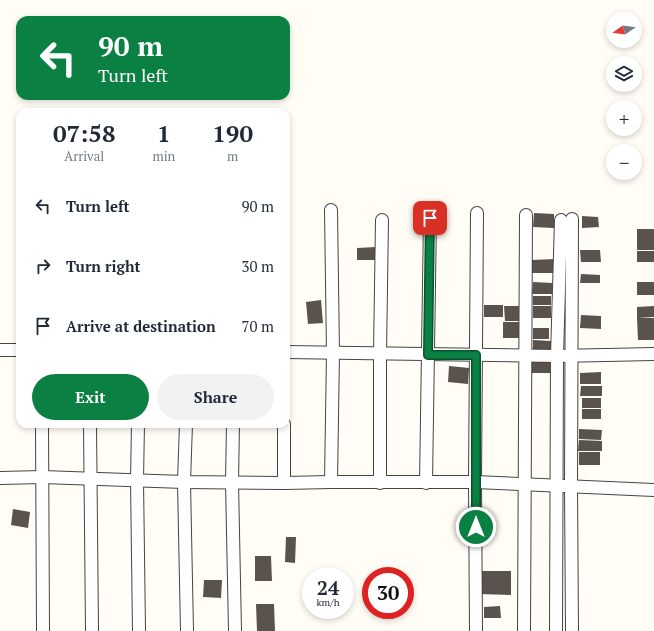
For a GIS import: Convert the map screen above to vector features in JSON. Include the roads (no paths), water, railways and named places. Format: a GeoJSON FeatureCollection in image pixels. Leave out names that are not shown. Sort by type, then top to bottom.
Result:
{"type":"FeatureCollection","features":[{"type":"Feature","properties":{"kind":"street"},"geometry":{"type":"LineString","coordinates":[[331,210],[333,353],[331,482]]}},
{"type":"Feature","properties":{"kind":"street"},"geometry":{"type":"LineString","coordinates":[[476,631],[475,482],[477,213]]}},
{"type":"Feature","properties":{"kind":"street"},"geometry":{"type":"LineString","coordinates":[[524,631],[526,214]]}},
{"type":"Feature","properties":{"kind":"street"},"geometry":{"type":"LineString","coordinates":[[426,483],[430,218]]}},
{"type":"Feature","properties":{"kind":"street"},"geometry":{"type":"LineString","coordinates":[[380,482],[382,220]]}},
{"type":"Feature","properties":{"kind":"street"},"geometry":{"type":"LineString","coordinates":[[556,631],[557,356],[567,220],[571,356],[572,631]]}},
{"type":"Feature","properties":{"kind":"street"},"geometry":{"type":"LineString","coordinates":[[0,350],[16,350]]}},
{"type":"Feature","properties":{"kind":"street"},"geometry":{"type":"LineString","coordinates":[[290,352],[557,356],[654,354]]}},
{"type":"Feature","properties":{"kind":"street"},"geometry":{"type":"LineString","coordinates":[[42,428],[43,631]]}},
{"type":"Feature","properties":{"kind":"street"},"geometry":{"type":"LineString","coordinates":[[90,428],[92,631]]}},
{"type":"Feature","properties":{"kind":"street"},"geometry":{"type":"LineString","coordinates":[[138,428],[137,480],[139,631]]}},
{"type":"Feature","properties":{"kind":"street"},"geometry":{"type":"LineString","coordinates":[[186,428],[184,482],[187,631]]}},
{"type":"Feature","properties":{"kind":"street"},"geometry":{"type":"LineString","coordinates":[[233,428],[232,482],[235,631]]}},
{"type":"Feature","properties":{"kind":"street"},"geometry":{"type":"LineString","coordinates":[[284,428],[284,483]]}},
{"type":"Feature","properties":{"kind":"street"},"geometry":{"type":"LineString","coordinates":[[0,478],[42,477],[184,482],[284,483],[475,482],[571,485],[654,490]]}}]}
